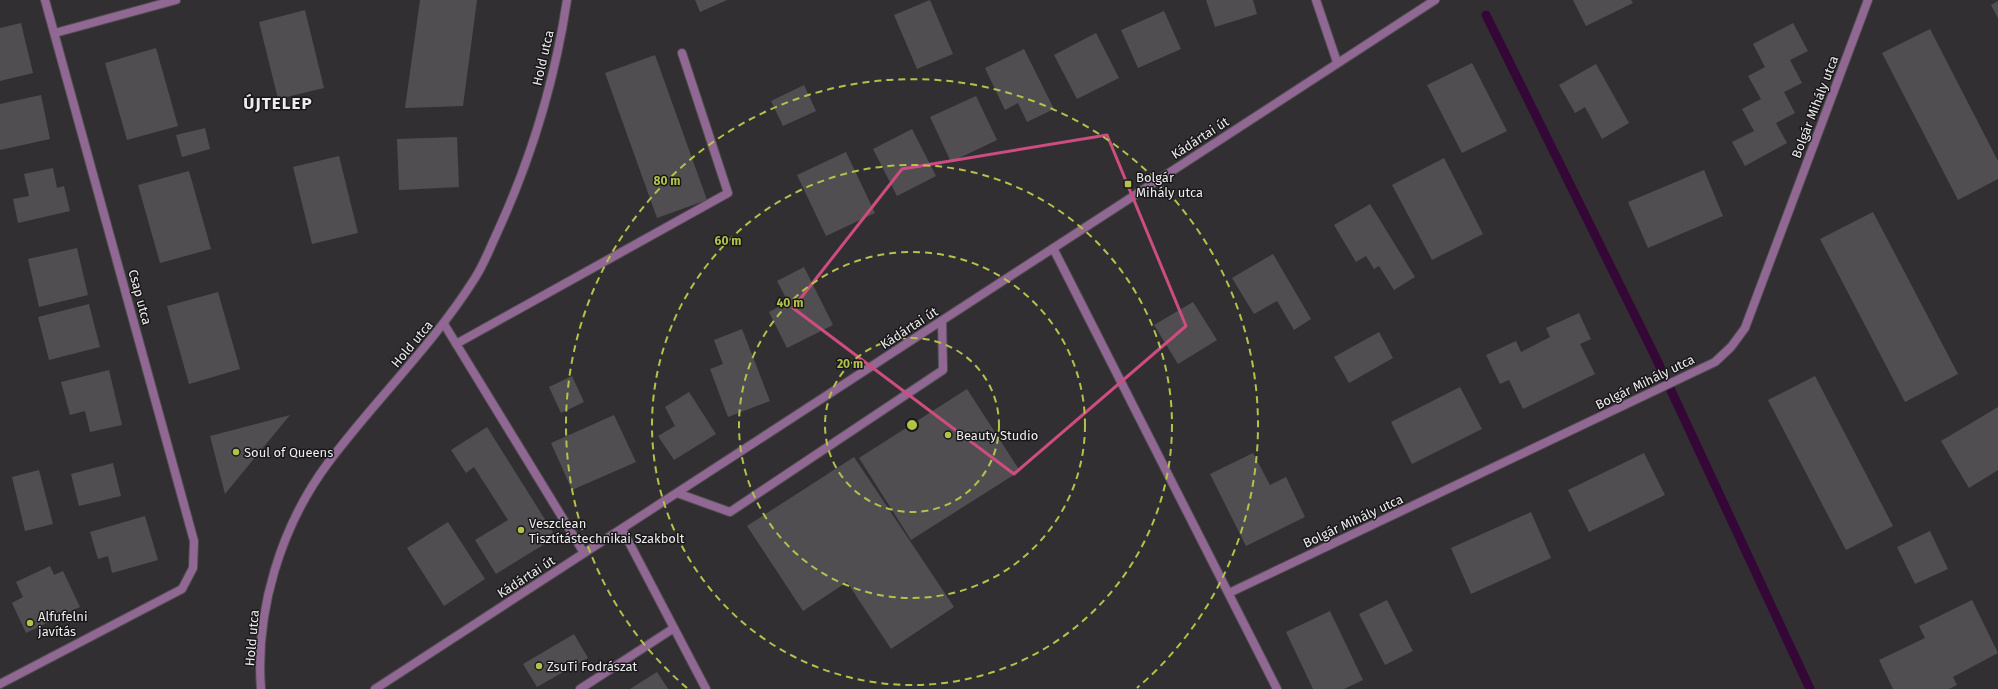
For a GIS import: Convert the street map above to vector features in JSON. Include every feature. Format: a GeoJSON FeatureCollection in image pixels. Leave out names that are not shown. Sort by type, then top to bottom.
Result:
{"type":"FeatureCollection","features":[{"type":"Feature","properties":{"kind":"street","name":"Csap utca"},"geometry":{"type":"LineString","coordinates":[[0,684],[182,590],[193,568],[194,541],[45,0]]}},
{"type":"Feature","properties":{"kind":"street"},"geometry":{"type":"LineString","coordinates":[[55,33],[176,0]]}},
{"type":"Feature","properties":{"kind":"street","name":"Hold utca"},"geometry":{"type":"LineString","coordinates":[[261,689],[262,632],[275,564],[298,510],[327,464],[444,324],[476,276],[509,207],[535,138],[551,80],[568,0]]}},
{"type":"Feature","properties":{"kind":"street"},"geometry":{"type":"LineString","coordinates":[[1316,0],[1337,62]]}},
{"type":"Feature","properties":{"kind":"street","name":"Kádártai út"},"geometry":{"type":"LineString","coordinates":[[375,689],[942,321],[1337,62],[1435,0]]}},
{"type":"Feature","properties":{"kind":"street","name":"Bolgár Mihály utca"},"geometry":{"type":"LineString","coordinates":[[1229,593],[1715,362],[1731,347],[1744,328],[1868,0]]}},
{"type":"Feature","properties":{"kind":"street"},"geometry":{"type":"LineString","coordinates":[[456,344],[728,193],[682,53]]}},
{"type":"Feature","properties":{"kind":"street"},"geometry":{"type":"LineString","coordinates":[[1053,248],[1277,689]]}},
{"type":"Feature","properties":{"kind":"street"},"geometry":{"type":"LineString","coordinates":[[677,493],[730,512],[942,370],[942,321]]}},
{"type":"Feature","properties":{"kind":"street"},"geometry":{"type":"LineString","coordinates":[[444,324],[584,554]]}},
{"type":"Feature","properties":{"kind":"street"},"geometry":{"type":"LineString","coordinates":[[622,529],[706,689]]}},
{"type":"Feature","properties":{"kind":"street"},"geometry":{"type":"LineString","coordinates":[[580,689],[674,628]]}},
{"type":"Feature","properties":{"kind":"highlighted area"},"geometry":{"type":"Polygon","coordinates":[[[1107,135],[1186,326],[1014,474],[793,308],[902,169],[1107,135]]]}},
{"type":"Feature","properties":{"kind":"building"},"geometry":{"type":"Polygon","coordinates":[[[420,0],[477,0],[463,106],[405,108],[420,0]]]}},
{"type":"Feature","properties":{"kind":"building"},"geometry":{"type":"Polygon","coordinates":[[[695,0],[727,0],[700,12],[695,0]]]}},
{"type":"Feature","properties":{"kind":"building"},"geometry":{"type":"Polygon","coordinates":[[[930,0],[953,54],[917,69],[894,15],[930,0]]]}},
{"type":"Feature","properties":{"kind":"building"},"geometry":{"type":"Polygon","coordinates":[[[1206,0],[1253,0],[1257,14],[1215,27],[1206,0]]]}},
{"type":"Feature","properties":{"kind":"building"},"geometry":{"type":"Polygon","coordinates":[[[1573,0],[1631,0],[1633,3],[1586,26],[1573,0]]]}},
{"type":"Feature","properties":{"kind":"building"},"geometry":{"type":"Polygon","coordinates":[[[1998,1],[1998,18],[1991,5],[1998,1]]]}},
{"type":"Feature","properties":{"kind":"building"},"geometry":{"type":"Polygon","coordinates":[[[305,10],[324,88],[278,99],[259,22],[305,10]]]}},
{"type":"Feature","properties":{"kind":"building"},"geometry":{"type":"Polygon","coordinates":[[[1164,11],[1181,49],[1138,68],[1121,30],[1164,11]]]}},
{"type":"Feature","properties":{"kind":"building"},"geometry":{"type":"Polygon","coordinates":[[[21,23],[33,73],[0,81],[0,28],[21,23]]]}},
{"type":"Feature","properties":{"kind":"building"},"geometry":{"type":"Polygon","coordinates":[[[1793,23],[1808,51],[1790,60],[1802,83],[1784,92],[1795,113],[1776,123],[1787,143],[1745,166],[1732,142],[1754,131],[1742,109],[1761,99],[1748,76],[1765,67],[1753,44],[1793,23]]]}},
{"type":"Feature","properties":{"kind":"building"},"geometry":{"type":"Polygon","coordinates":[[[1930,29],[1998,161],[1998,179],[1958,200],[1882,53],[1930,29]]]}},
{"type":"Feature","properties":{"kind":"building"},"geometry":{"type":"Polygon","coordinates":[[[1096,33],[1119,78],[1077,99],[1054,55],[1096,33]]]}},
{"type":"Feature","properties":{"kind":"building"},"geometry":{"type":"Polygon","coordinates":[[[156,48],[178,126],[127,140],[105,63],[156,48]]]}},
{"type":"Feature","properties":{"kind":"building"},"geometry":{"type":"Polygon","coordinates":[[[1024,49],[1054,109],[1027,122],[1018,103],[1005,110],[985,68],[1024,49]]]}},
{"type":"Feature","properties":{"kind":"building"},"geometry":{"type":"Polygon","coordinates":[[[655,55],[707,200],[657,218],[605,73],[655,55]]]}},
{"type":"Feature","properties":{"kind":"building"},"geometry":{"type":"Polygon","coordinates":[[[1472,63],[1507,131],[1462,153],[1427,85],[1472,63]]]}},
{"type":"Feature","properties":{"kind":"building"},"geometry":{"type":"Polygon","coordinates":[[[1596,64],[1629,123],[1602,139],[1585,107],[1575,113],[1559,85],[1596,64]]]}},
{"type":"Feature","properties":{"kind":"building"},"geometry":{"type":"Polygon","coordinates":[[[804,85],[816,111],[783,126],[771,101],[804,85]]]}},
{"type":"Feature","properties":{"kind":"building"},"geometry":{"type":"Polygon","coordinates":[[[41,95],[50,139],[0,150],[0,104],[41,95]]]}},
{"type":"Feature","properties":{"kind":"building"},"geometry":{"type":"Polygon","coordinates":[[[976,96],[997,140],[951,162],[930,117],[976,96]]]}},
{"type":"Feature","properties":{"kind":"building"},"geometry":{"type":"Polygon","coordinates":[[[205,128],[210,149],[182,157],[176,135],[205,128]]]}},
{"type":"Feature","properties":{"kind":"building"},"geometry":{"type":"Polygon","coordinates":[[[912,129],[936,176],[897,196],[873,149],[912,129]]]}},
{"type":"Feature","properties":{"kind":"building"},"geometry":{"type":"Polygon","coordinates":[[[457,137],[459,187],[399,190],[397,139],[457,137]]]}},
{"type":"Feature","properties":{"kind":"building"},"geometry":{"type":"Polygon","coordinates":[[[846,152],[875,213],[826,236],[797,175],[846,152]]]}},
{"type":"Feature","properties":{"kind":"building"},"geometry":{"type":"Polygon","coordinates":[[[339,156],[358,233],[312,244],[293,167],[339,156]]]}},
{"type":"Feature","properties":{"kind":"building"},"geometry":{"type":"Polygon","coordinates":[[[1444,158],[1483,234],[1432,260],[1392,185],[1444,158]]]}},
{"type":"Feature","properties":{"kind":"building"},"geometry":{"type":"Polygon","coordinates":[[[53,168],[57,188],[64,186],[70,211],[18,223],[13,199],[29,196],[24,174],[53,168]]]}},
{"type":"Feature","properties":{"kind":"building"},"geometry":{"type":"Polygon","coordinates":[[[1704,170],[1723,216],[1648,248],[1628,202],[1704,170]]]}},
{"type":"Feature","properties":{"kind":"building"},"geometry":{"type":"Polygon","coordinates":[[[189,171],[211,249],[160,263],[138,185],[189,171]]]}},
{"type":"Feature","properties":{"kind":"building"},"geometry":{"type":"Polygon","coordinates":[[[1370,204],[1415,277],[1394,290],[1379,266],[1374,269],[1366,256],[1356,262],[1334,225],[1370,204]]]}},
{"type":"Feature","properties":{"kind":"building"},"geometry":{"type":"Polygon","coordinates":[[[1873,212],[1958,374],[1905,402],[1820,239],[1873,212]]]}},
{"type":"Feature","properties":{"kind":"building"},"geometry":{"type":"Polygon","coordinates":[[[77,248],[88,295],[39,307],[28,259],[77,248]]]}},
{"type":"Feature","properties":{"kind":"building"},"geometry":{"type":"Polygon","coordinates":[[[1273,254],[1311,319],[1294,330],[1277,301],[1254,314],[1232,278],[1273,254]]]}},
{"type":"Feature","properties":{"kind":"building"},"geometry":{"type":"Polygon","coordinates":[[[804,267],[833,325],[787,348],[769,312],[788,302],[777,281],[804,267]]]}},
{"type":"Feature","properties":{"kind":"building"},"geometry":{"type":"Polygon","coordinates":[[[218,292],[240,369],[189,384],[167,306],[218,292]]]}},
{"type":"Feature","properties":{"kind":"building"},"geometry":{"type":"Polygon","coordinates":[[[1193,302],[1217,340],[1178,364],[1154,325],[1193,302]]]}},
{"type":"Feature","properties":{"kind":"building"},"geometry":{"type":"Polygon","coordinates":[[[89,304],[100,347],[49,360],[38,317],[89,304]]]}},
{"type":"Feature","properties":{"kind":"building"},"geometry":{"type":"Polygon","coordinates":[[[1579,313],[1591,339],[1580,344],[1595,374],[1523,409],[1509,380],[1500,384],[1486,355],[1516,341],[1521,352],[1550,337],[1546,328],[1579,313]]]}},
{"type":"Feature","properties":{"kind":"building"},"geometry":{"type":"Polygon","coordinates":[[[742,329],[770,401],[728,417],[710,369],[723,364],[714,340],[742,329]]]}},
{"type":"Feature","properties":{"kind":"building"},"geometry":{"type":"Polygon","coordinates":[[[1379,332],[1393,358],[1349,383],[1334,357],[1379,332]]]}},
{"type":"Feature","properties":{"kind":"building"},"geometry":{"type":"Polygon","coordinates":[[[109,370],[122,425],[90,432],[85,411],[70,415],[61,382],[109,370]]]}},
{"type":"Feature","properties":{"kind":"building"},"geometry":{"type":"Polygon","coordinates":[[[572,376],[584,402],[561,413],[549,387],[572,376]]]}},
{"type":"Feature","properties":{"kind":"building"},"geometry":{"type":"Polygon","coordinates":[[[1815,376],[1893,526],[1846,550],[1768,400],[1815,376]]]}},
{"type":"Feature","properties":{"kind":"building"},"geometry":{"type":"Polygon","coordinates":[[[1460,387],[1482,429],[1412,464],[1391,422],[1460,387]]]}},
{"type":"Feature","properties":{"kind":"building"},"geometry":{"type":"Polygon","coordinates":[[[967,389],[1020,471],[911,540],[859,458],[967,389]]]}},
{"type":"Feature","properties":{"kind":"building"},"geometry":{"type":"Polygon","coordinates":[[[689,392],[716,434],[674,460],[658,436],[675,426],[665,407],[689,392]]]}},
{"type":"Feature","properties":{"kind":"building"},"geometry":{"type":"Polygon","coordinates":[[[1998,407],[1998,470],[1969,488],[1941,441],[1998,407]]]}},
{"type":"Feature","properties":{"kind":"building"},"geometry":{"type":"Polygon","coordinates":[[[290,415],[225,494],[210,436],[290,415]]]}},
{"type":"Feature","properties":{"kind":"building"},"geometry":{"type":"Polygon","coordinates":[[[614,415],[636,462],[572,490],[551,443],[614,415]]]}},
{"type":"Feature","properties":{"kind":"building"},"geometry":{"type":"Polygon","coordinates":[[[487,427],[556,537],[496,574],[475,540],[508,520],[474,467],[466,473],[451,450],[487,427]]]}},
{"type":"Feature","properties":{"kind":"building"},"geometry":{"type":"Polygon","coordinates":[[[1253,453],[1270,485],[1286,477],[1305,517],[1246,546],[1210,474],[1253,453]]]}},
{"type":"Feature","properties":{"kind":"building"},"geometry":{"type":"Polygon","coordinates":[[[1644,453],[1665,495],[1589,532],[1568,490],[1644,453]]]}},
{"type":"Feature","properties":{"kind":"building"},"geometry":{"type":"Polygon","coordinates":[[[854,457],[954,607],[891,649],[847,582],[803,611],[747,526],[854,457]]]}},
{"type":"Feature","properties":{"kind":"building"},"geometry":{"type":"Polygon","coordinates":[[[113,463],[121,496],[79,506],[71,474],[113,463]]]}},
{"type":"Feature","properties":{"kind":"building"},"geometry":{"type":"Polygon","coordinates":[[[39,470],[53,524],[25,531],[12,477],[39,470]]]}},
{"type":"Feature","properties":{"kind":"building"},"geometry":{"type":"Polygon","coordinates":[[[1531,512],[1551,558],[1471,594],[1451,548],[1531,512]]]}},
{"type":"Feature","properties":{"kind":"building"},"geometry":{"type":"Polygon","coordinates":[[[145,516],[158,560],[112,573],[108,556],[98,559],[90,532],[145,516]]]}},
{"type":"Feature","properties":{"kind":"building"},"geometry":{"type":"Polygon","coordinates":[[[448,522],[485,579],[444,606],[407,548],[448,522]]]}},
{"type":"Feature","properties":{"kind":"building"},"geometry":{"type":"Polygon","coordinates":[[[1930,531],[1948,569],[1915,584],[1897,547],[1930,531]]]}},
{"type":"Feature","properties":{"kind":"building"},"geometry":{"type":"Polygon","coordinates":[[[50,566],[54,575],[63,571],[80,607],[26,633],[12,603],[23,597],[16,582],[50,566]]]}},
{"type":"Feature","properties":{"kind":"building"},"geometry":{"type":"Polygon","coordinates":[[[1387,600],[1413,651],[1385,665],[1359,614],[1387,600]]]}},
{"type":"Feature","properties":{"kind":"building"},"geometry":{"type":"Polygon","coordinates":[[[1972,600],[1998,653],[1953,677],[1957,685],[1949,689],[1893,689],[1879,660],[1925,638],[1919,626],[1972,600]]]}},
{"type":"Feature","properties":{"kind":"building"},"geometry":{"type":"Polygon","coordinates":[[[1330,611],[1363,680],[1344,689],[1313,689],[1286,632],[1330,611]]]}},
{"type":"Feature","properties":{"kind":"building"},"geometry":{"type":"Polygon","coordinates":[[[574,634],[588,658],[537,687],[523,664],[574,634]]]}},
{"type":"Feature","properties":{"kind":"building"},"geometry":{"type":"Polygon","coordinates":[[[657,672],[668,689],[630,689],[657,672]]]}},
{"type":"Feature","properties":{"kind":"waterway"},"geometry":{"type":"LineString","coordinates":[[1486,15],[1655,356],[1810,689]]}},
{"type":"Feature","properties":{"kind":"place","name":"Bolgár Mihály utca"},"geometry":{"type":"Point","coordinates":[1128,184]}},
{"type":"Feature","properties":{"kind":"place","name":"Beauty Studio"},"geometry":{"type":"Point","coordinates":[948,435]}},
{"type":"Feature","properties":{"kind":"place","name":"Soul of Queens"},"geometry":{"type":"Point","coordinates":[236,452]}},
{"type":"Feature","properties":{"kind":"place","name":"Veszclean Tisztítástechnikai Szakbolt"},"geometry":{"type":"Point","coordinates":[521,530]}},
{"type":"Feature","properties":{"kind":"place","name":"Alfufelni javítás"},"geometry":{"type":"Point","coordinates":[30,623]}},
{"type":"Feature","properties":{"kind":"place","name":"ZsuTi Fodrászat"},"geometry":{"type":"Point","coordinates":[539,666]}},
{"type":"Feature","properties":{"kind":"district","name":"ÚJTELEP"},"geometry":{"type":"Point","coordinates":[278,103]}}]}
